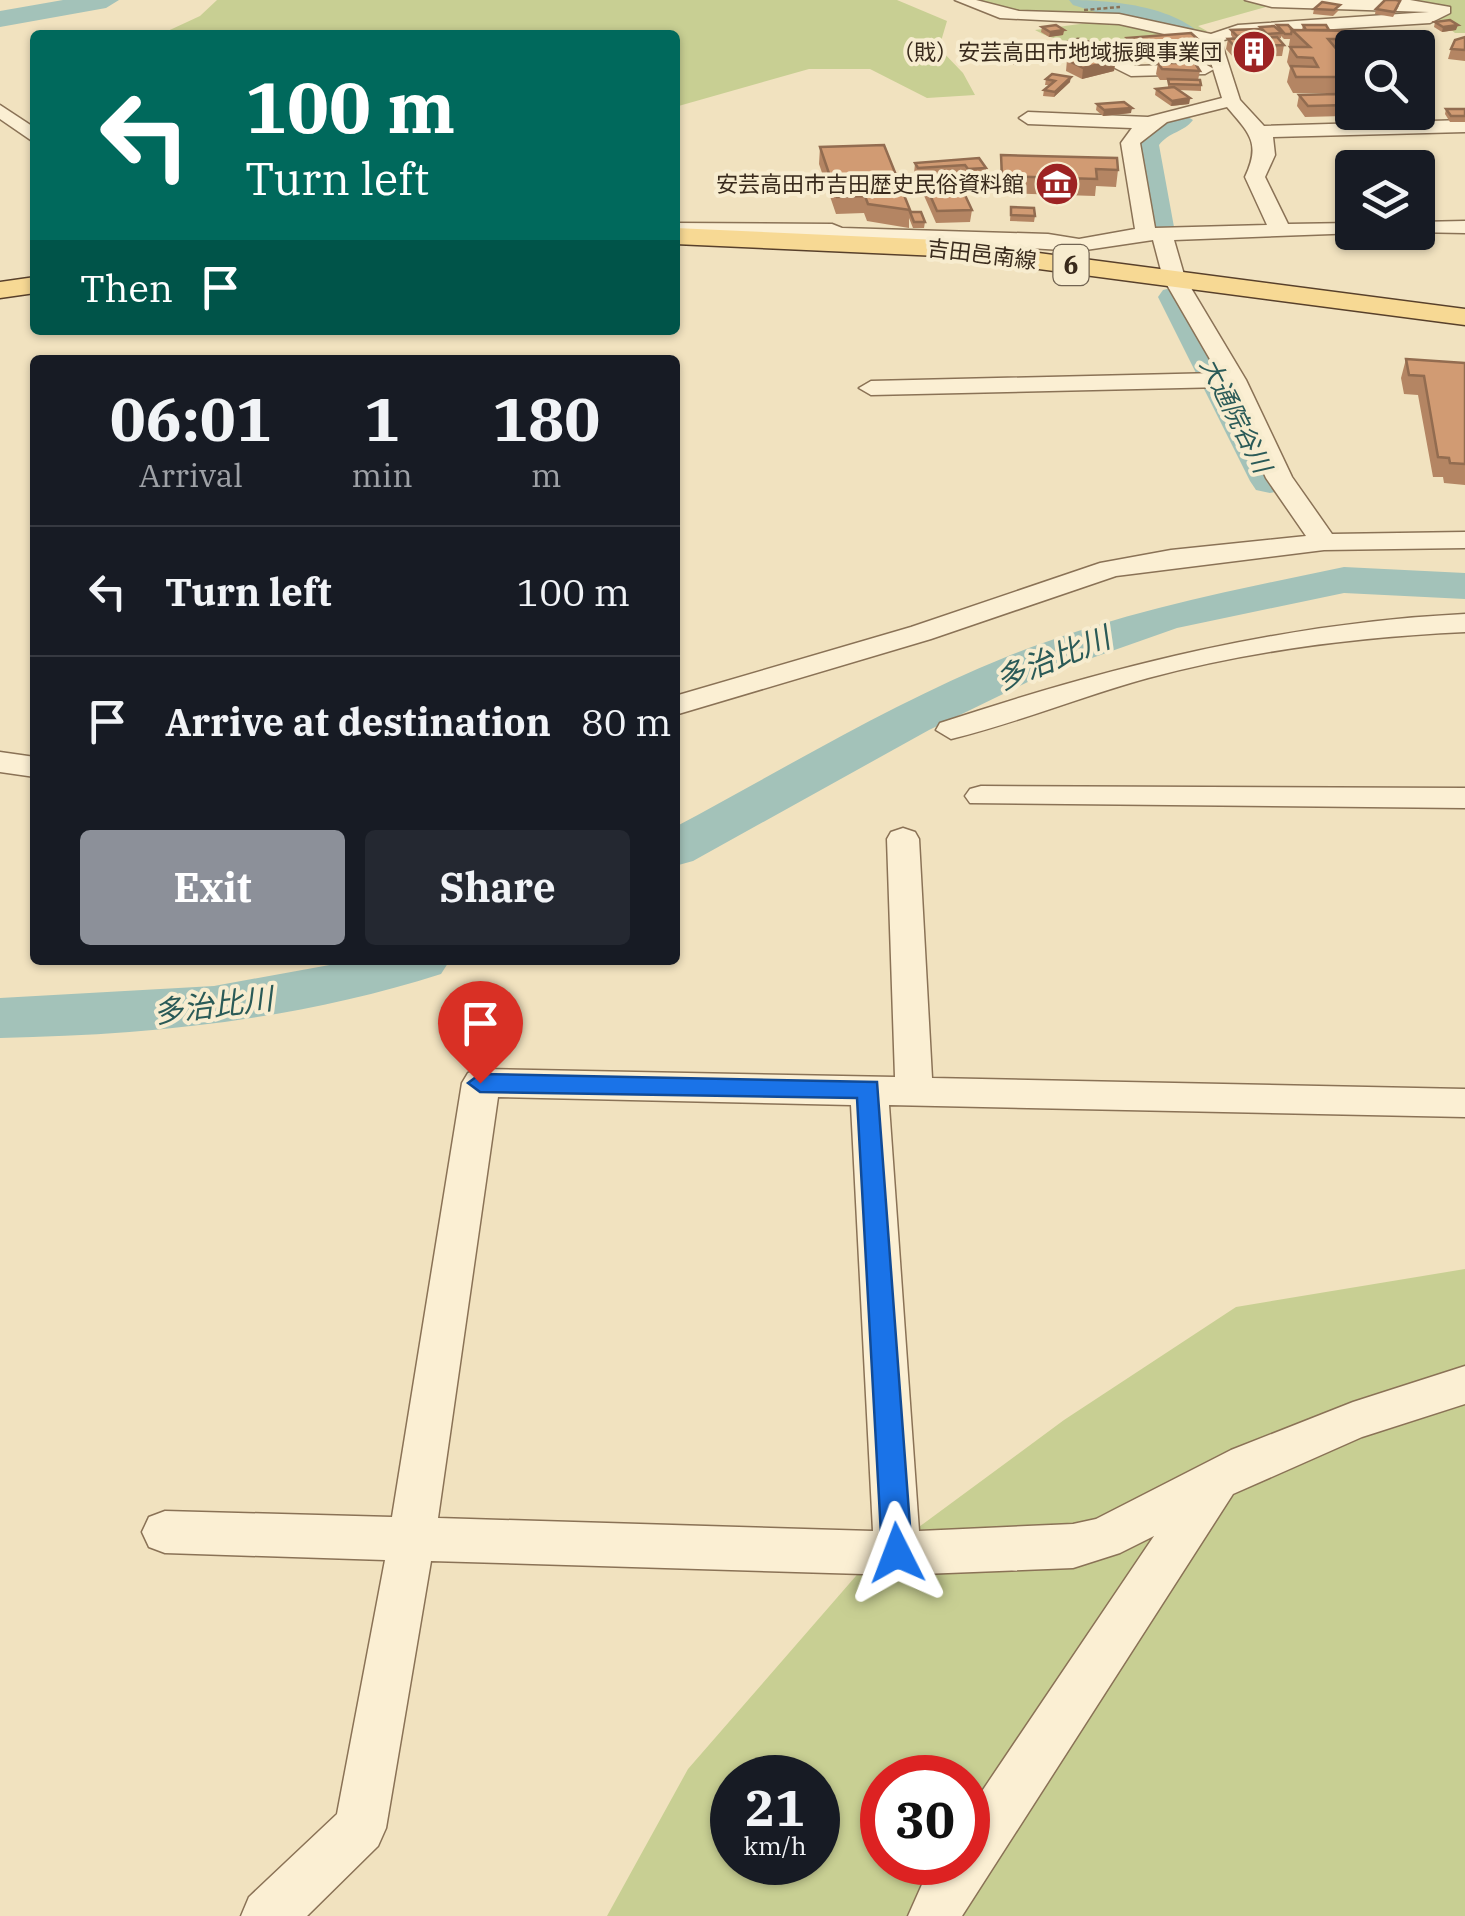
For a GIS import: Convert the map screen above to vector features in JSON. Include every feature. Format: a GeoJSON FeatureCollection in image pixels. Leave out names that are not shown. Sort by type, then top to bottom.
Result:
{"type":"FeatureCollection","features":[{"type":"Feature","properties":{"kind":"main road","name":"吉田邑南線"},"geometry":{"type":"LineString","coordinates":[[680,236],[864,241],[1075,255],[1174,278],[1465,317]]}},
{"type":"Feature","properties":{"kind":"main road"},"geometry":{"type":"LineString","coordinates":[[0,290],[30,286]]}},
{"type":"Feature","properties":{"kind":"street"},"geometry":{"type":"LineString","coordinates":[[963,0],[1014,16],[1120,19],[1201,38],[1252,28],[1430,18],[1444,10],[1418,0],[1304,4],[1253,0]]}},
{"type":"Feature","properties":{"kind":"street"},"geometry":{"type":"LineString","coordinates":[[1201,38],[1222,69],[1230,101],[1260,132],[1265,155],[1255,177],[1280,230]]}},
{"type":"Feature","properties":{"kind":"street"},"geometry":{"type":"LineString","coordinates":[[1016,59],[1084,45],[1130,71],[1222,69]]}},
{"type":"Feature","properties":{"kind":"street"},"geometry":{"type":"LineString","coordinates":[[1028,118],[1149,123],[1230,101]]}},
{"type":"Feature","properties":{"kind":"street"},"geometry":{"type":"LineString","coordinates":[[0,110],[30,133]]}},
{"type":"Feature","properties":{"kind":"street"},"geometry":{"type":"LineString","coordinates":[[1149,123],[1130,143],[1154,235],[1174,278],[1234,380],[1280,478],[1324,542]]}},
{"type":"Feature","properties":{"kind":"street"},"geometry":{"type":"LineString","coordinates":[[1260,132],[1465,126]]}},
{"type":"Feature","properties":{"kind":"street"},"geometry":{"type":"LineString","coordinates":[[1435,228],[1465,227]]}},
{"type":"Feature","properties":{"kind":"street"},"geometry":{"type":"LineString","coordinates":[[680,229],[832,230],[837,234],[1048,240],[1075,255],[1154,235],[1335,229]]}},
{"type":"Feature","properties":{"kind":"street"},"geometry":{"type":"LineString","coordinates":[[872,388],[1234,380]]}},
{"type":"Feature","properties":{"kind":"street"},"geometry":{"type":"LineString","coordinates":[[680,705],[921,633],[1110,569],[1171,558],[1324,542],[1465,540]]}},
{"type":"Feature","properties":{"kind":"street"},"geometry":{"type":"LineString","coordinates":[[950,730],[1050,696],[1246,644],[1408,624],[1465,623]]}},
{"type":"Feature","properties":{"kind":"street"},"geometry":{"type":"LineString","coordinates":[[0,762],[30,766]]}},
{"type":"Feature","properties":{"kind":"street"},"geometry":{"type":"LineString","coordinates":[[981,796],[1465,798]]}},
{"type":"Feature","properties":{"kind":"street"},"geometry":{"type":"LineString","coordinates":[[904,839],[914,1090]]}},
{"type":"Feature","properties":{"kind":"street"},"geometry":{"type":"LineString","coordinates":[[268,1916],[360,1828],[412,1538],[480,1083],[1465,1103]]}},
{"type":"Feature","properties":{"kind":"street"},"geometry":{"type":"LineString","coordinates":[[869,1089],[897,1553]]}},
{"type":"Feature","properties":{"kind":"street"},"geometry":{"type":"LineString","coordinates":[[165,1532],[897,1553],[1073,1546],[1104,1538],[1247,1464],[1352,1422],[1465,1385]]}},
{"type":"Feature","properties":{"kind":"street"},"geometry":{"type":"LineString","coordinates":[[990,1824],[1215,1483]]}},
{"type":"Feature","properties":{"kind":"street"},"geometry":{"type":"LineString","coordinates":[[935,1916],[948,1885]]}},
{"type":"Feature","properties":{"kind":"path"},"geometry":{"type":"LineString","coordinates":[[1084,10],[1120,7]]}},
{"type":"Feature","properties":{"kind":"green space"},"geometry":{"type":"Polygon","coordinates":[[[217,0],[897,0],[947,21],[939,48],[963,73],[975,95],[927,98],[870,69],[809,69],[680,106],[680,30],[170,30],[200,16],[217,0]]]}},
{"type":"Feature","properties":{"kind":"green space"},"geometry":{"type":"Polygon","coordinates":[[[968,0],[1291,0],[1198,26],[1207,31],[1199,35],[1142,22],[1037,16],[968,0]]]}},
{"type":"Feature","properties":{"kind":"green space"},"geometry":{"type":"Polygon","coordinates":[[[1291,0],[1465,0],[1465,33],[1455,33],[1416,2],[1291,0]]]}},
{"type":"Feature","properties":{"kind":"green space"},"geometry":{"type":"Polygon","coordinates":[[[1122,21],[1186,40],[1088,44],[1068,42],[1035,30],[1122,21]]]}},
{"type":"Feature","properties":{"kind":"green space"},"geometry":{"type":"Polygon","coordinates":[[[1465,1269],[1465,1916],[607,1916],[688,1769],[862,1569],[1064,1420],[1236,1307],[1465,1269]]]}},
{"type":"Feature","properties":{"kind":"building"},"geometry":{"type":"Polygon","coordinates":[[[1385,0],[1400,1],[1394,12],[1376,9],[1385,0]]]}},
{"type":"Feature","properties":{"kind":"building"},"geometry":{"type":"Polygon","coordinates":[[[1322,2],[1340,5],[1334,10],[1314,9],[1322,2]]]}},
{"type":"Feature","properties":{"kind":"building"},"geometry":{"type":"Polygon","coordinates":[[[1450,20],[1458,25],[1443,27],[1435,22],[1450,20]]]}},
{"type":"Feature","properties":{"kind":"building"},"geometry":{"type":"Polygon","coordinates":[[[1056,25],[1064,30],[1050,32],[1042,27],[1056,25]]]}},
{"type":"Feature","properties":{"kind":"building"},"geometry":{"type":"Polygon","coordinates":[[[1277,25],[1288,25],[1293,30],[1285,34],[1277,25]]]}},
{"type":"Feature","properties":{"kind":"building"},"geometry":{"type":"Polygon","coordinates":[[[1303,25],[1326,25],[1329,30],[1306,30],[1303,25]]]}},
{"type":"Feature","properties":{"kind":"building"},"geometry":{"type":"Polygon","coordinates":[[[1274,26],[1282,33],[1267,34],[1260,27],[1274,26]]]}},
{"type":"Feature","properties":{"kind":"building"},"geometry":{"type":"Polygon","coordinates":[[[1259,29],[1264,34],[1237,36],[1231,30],[1259,29]]]}},
{"type":"Feature","properties":{"kind":"building"},"geometry":{"type":"Polygon","coordinates":[[[1292,30],[1335,31],[1335,39],[1328,39],[1335,47],[1335,77],[1296,77],[1291,66],[1318,67],[1313,58],[1297,57],[1290,47],[1310,47],[1292,30]]]}},
{"type":"Feature","properties":{"kind":"building"},"geometry":{"type":"Polygon","coordinates":[[[1191,33],[1201,42],[1137,47],[1127,38],[1191,33]]]}},
{"type":"Feature","properties":{"kind":"building"},"geometry":{"type":"Polygon","coordinates":[[[1277,37],[1284,45],[1235,47],[1228,39],[1277,37]]]}},
{"type":"Feature","properties":{"kind":"building"},"geometry":{"type":"Polygon","coordinates":[[[1465,37],[1465,50],[1451,49],[1455,40],[1465,37]]]}},
{"type":"Feature","properties":{"kind":"building"},"geometry":{"type":"Polygon","coordinates":[[[1088,44],[1098,50],[1070,55],[1059,49],[1088,44]]]}},
{"type":"Feature","properties":{"kind":"building"},"geometry":{"type":"Polygon","coordinates":[[[1106,51],[1116,56],[1109,58],[1116,60],[1083,68],[1067,60],[1106,51]]]}},
{"type":"Feature","properties":{"kind":"building"},"geometry":{"type":"Polygon","coordinates":[[[1158,63],[1195,63],[1200,71],[1162,69],[1158,63]]]}},
{"type":"Feature","properties":{"kind":"building"},"geometry":{"type":"Polygon","coordinates":[[[1052,74],[1071,77],[1055,92],[1044,90],[1055,81],[1046,79],[1052,74]]]}},
{"type":"Feature","properties":{"kind":"building"},"geometry":{"type":"Polygon","coordinates":[[[1168,79],[1200,80],[1201,85],[1169,84],[1168,79]]]}},
{"type":"Feature","properties":{"kind":"building"},"geometry":{"type":"Polygon","coordinates":[[[1174,87],[1190,98],[1172,101],[1156,89],[1174,87]]]}},
{"type":"Feature","properties":{"kind":"building"},"geometry":{"type":"Polygon","coordinates":[[[1335,94],[1335,105],[1308,106],[1299,95],[1335,94]]]}},
{"type":"Feature","properties":{"kind":"building"},"geometry":{"type":"Polygon","coordinates":[[[1124,102],[1132,108],[1104,110],[1097,104],[1124,102]]]}},
{"type":"Feature","properties":{"kind":"building"},"geometry":{"type":"Polygon","coordinates":[[[1446,109],[1465,109],[1465,116],[1451,116],[1446,109]]]}},
{"type":"Feature","properties":{"kind":"building"},"geometry":{"type":"Polygon","coordinates":[[[884,145],[910,210],[868,204],[865,196],[837,197],[820,147],[884,145]]]}},
{"type":"Feature","properties":{"kind":"building"},"geometry":{"type":"Polygon","coordinates":[[[1001,155],[1117,158],[1118,170],[1096,169],[1097,179],[1002,176],[1001,155]]]}},
{"type":"Feature","properties":{"kind":"building"},"geometry":{"type":"Polygon","coordinates":[[[979,158],[986,168],[918,168],[915,163],[979,158]]]}},
{"type":"Feature","properties":{"kind":"building"},"geometry":{"type":"Polygon","coordinates":[[[957,178],[972,210],[937,211],[923,179],[957,178]]]}},
{"type":"Feature","properties":{"kind":"building"},"geometry":{"type":"Polygon","coordinates":[[[1011,207],[1034,208],[1035,216],[1011,215],[1011,207]]]}},
{"type":"Feature","properties":{"kind":"building"},"geometry":{"type":"Polygon","coordinates":[[[910,212],[921,212],[925,222],[914,222],[910,212]]]}},
{"type":"Feature","properties":{"kind":"building"},"geometry":{"type":"Polygon","coordinates":[[[1406,359],[1465,363],[1465,464],[1438,457],[1424,376],[1409,375],[1406,359]]]}},
{"type":"Feature","properties":{"kind":"waterway"},"geometry":{"type":"LineString","coordinates":[[0,19],[106,0]]}},
{"type":"Feature","properties":{"kind":"waterway","name":"大通院谷川"},"geometry":{"type":"LineString","coordinates":[[1082,0],[1177,28],[1197,44]]}},
{"type":"Feature","properties":{"kind":"waterway","name":"大通院谷川"},"geometry":{"type":"LineString","coordinates":[[1158,227],[1144,145],[1158,126],[1178,120]]}},
{"type":"Feature","properties":{"kind":"waterway","name":"大通院谷川"},"geometry":{"type":"LineString","coordinates":[[1175,297],[1270,481]]}},
{"type":"Feature","properties":{"kind":"waterway","name":"多治比川"},"geometry":{"type":"LineString","coordinates":[[680,846],[912,720],[1022,667],[1166,617],[1344,580],[1465,586]]}},
{"type":"Feature","properties":{"kind":"waterway","name":"多治比川"},"geometry":{"type":"LineString","coordinates":[[0,1018],[108,1015],[214,1006],[318,989],[406,965]]}},
{"type":"Feature","properties":{"kind":"place","name":"（戝）安芸高田市地域振興事業団"},"geometry":{"type":"Point","coordinates":[1254,52]}},
{"type":"Feature","properties":{"kind":"place","name":"安芸高田市吉田歴史民俗資料館"},"geometry":{"type":"Point","coordinates":[1057,184]}},
{"type":"Feature","properties":{"kind":"route"},"geometry":{"type":"LineString","coordinates":[[480,1083],[869,1089],[897,1553]]}}]}
